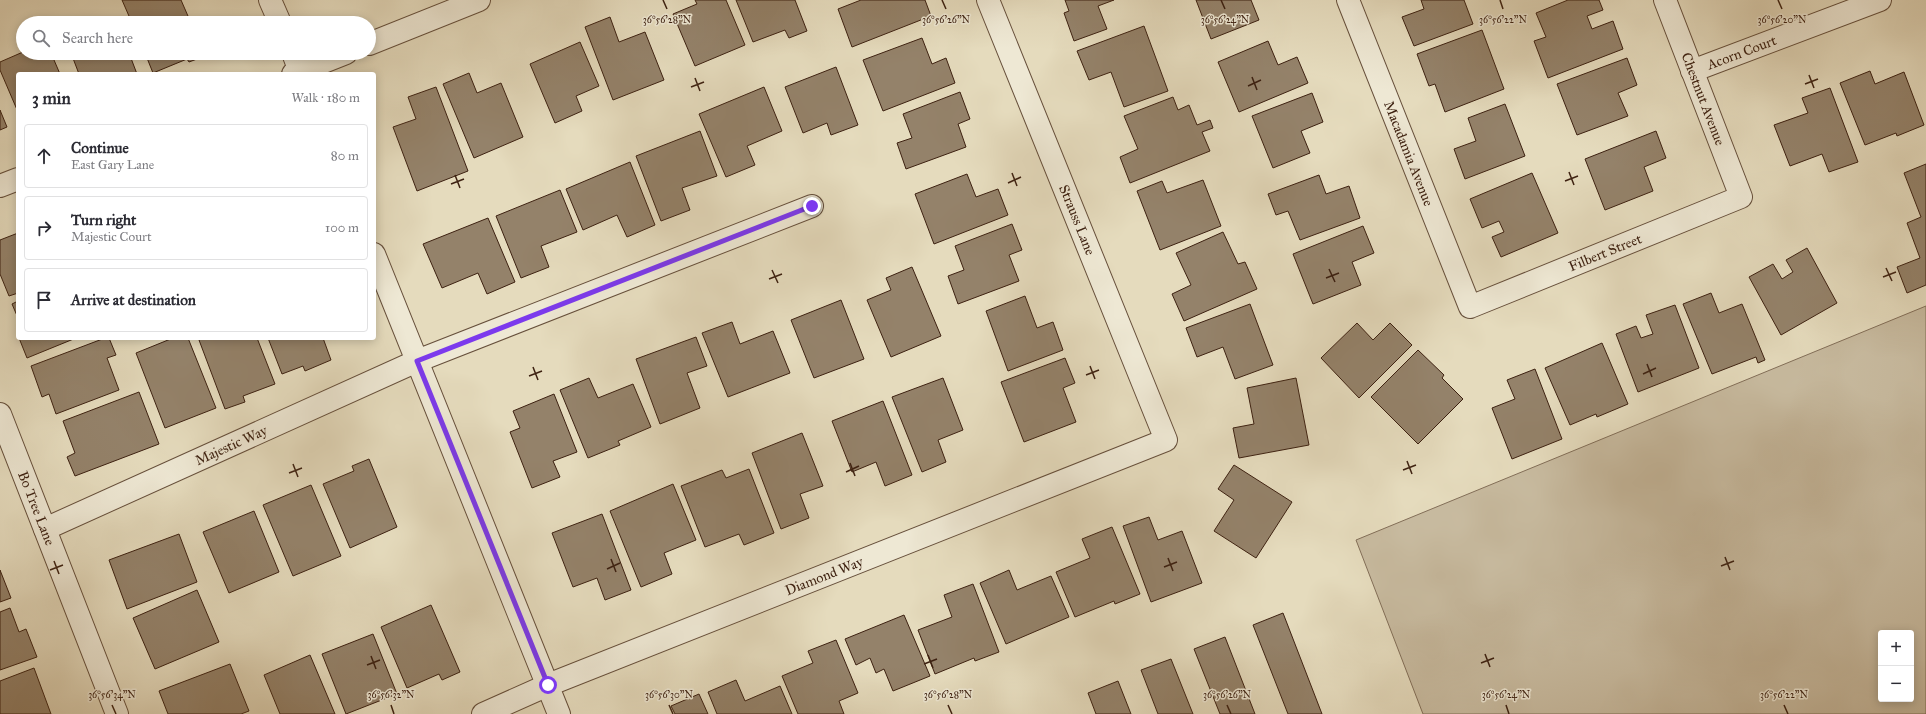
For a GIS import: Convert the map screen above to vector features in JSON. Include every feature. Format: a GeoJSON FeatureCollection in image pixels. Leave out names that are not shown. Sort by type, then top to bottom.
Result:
{"type":"FeatureCollection","features":[{"type":"Feature","properties":{"kind":"street"},"geometry":{"type":"LineString","coordinates":[[270,0],[277,16]]}},
{"type":"Feature","properties":{"kind":"street"},"geometry":{"type":"LineString","coordinates":[[376,41],[479,0]]}},
{"type":"Feature","properties":{"kind":"street","name":"Strauss Lane"},"geometry":{"type":"LineString","coordinates":[[988,0],[1166,440]]}},
{"type":"Feature","properties":{"kind":"street","name":"Macadamia Avenue"},"geometry":{"type":"LineString","coordinates":[[1348,0],[1470,307]]}},
{"type":"Feature","properties":{"kind":"street","name":"Chestnut Avenue"},"geometry":{"type":"LineString","coordinates":[[1665,0],[1741,198]]}},
{"type":"Feature","properties":{"kind":"street","name":"Acorn Court"},"geometry":{"type":"LineString","coordinates":[[1692,71],[1880,0]]}},
{"type":"Feature","properties":{"kind":"street"},"geometry":{"type":"LineString","coordinates":[[297,68],[323,60]]}},
{"type":"Feature","properties":{"kind":"street"},"geometry":{"type":"LineString","coordinates":[[0,186],[16,180]]}},
{"type":"Feature","properties":{"kind":"street","name":"Filbert Street"},"geometry":{"type":"LineString","coordinates":[[1470,307],[1741,198]]}},
{"type":"Feature","properties":{"kind":"street","name":"Majestic Way"},"geometry":{"type":"LineString","coordinates":[[45,529],[417,361],[812,206]]}},
{"type":"Feature","properties":{"kind":"street"},"geometry":{"type":"LineString","coordinates":[[376,259],[560,714]]}},
{"type":"Feature","properties":{"kind":"street","name":"Bo Tree Lane"},"geometry":{"type":"LineString","coordinates":[[0,414],[117,714]]}},
{"type":"Feature","properties":{"kind":"street","name":"Diamond Way"},"geometry":{"type":"LineString","coordinates":[[483,714],[548,685],[1166,440]]}},
{"type":"Feature","properties":{"kind":"shaded area"},"geometry":{"type":"Polygon","coordinates":[[[1926,306],[1926,714],[1423,714],[1356,540],[1926,306]]]}},
{"type":"Feature","properties":{"kind":"building"},"geometry":{"type":"Polygon","coordinates":[[[122,0],[181,0],[188,16],[129,16],[122,0]]]}},
{"type":"Feature","properties":{"kind":"building"},"geometry":{"type":"Polygon","coordinates":[[[695,0],[726,0],[745,45],[695,66],[673,14],[697,4],[695,0]]]}},
{"type":"Feature","properties":{"kind":"building"},"geometry":{"type":"Polygon","coordinates":[[[736,0],[795,0],[807,31],[789,38],[785,30],[753,42],[736,0]]]}},
{"type":"Feature","properties":{"kind":"building"},"geometry":{"type":"Polygon","coordinates":[[[861,0],[925,0],[931,16],[852,47],[838,9],[861,0]]]}},
{"type":"Feature","properties":{"kind":"building"},"geometry":{"type":"Polygon","coordinates":[[[1065,0],[1114,0],[1098,6],[1107,29],[1074,41],[1064,13],[1069,11],[1065,0]]]}},
{"type":"Feature","properties":{"kind":"building"},"geometry":{"type":"Polygon","coordinates":[[[1196,0],[1251,0],[1259,20],[1211,39],[1196,0]]]}},
{"type":"Feature","properties":{"kind":"building"},"geometry":{"type":"Polygon","coordinates":[[[1421,0],[1464,0],[1473,24],[1414,46],[1402,17],[1424,9],[1421,0]]]}},
{"type":"Feature","properties":{"kind":"building"},"geometry":{"type":"Polygon","coordinates":[[[1568,0],[1599,0],[1603,10],[1587,16],[1592,29],[1613,21],[1623,49],[1548,78],[1534,41],[1546,37],[1536,13],[1568,0]]]}},
{"type":"Feature","properties":{"kind":"building"},"geometry":{"type":"Polygon","coordinates":[[[610,17],[619,42],[645,32],[664,80],[613,100],[585,27],[610,17]]]}},
{"type":"Feature","properties":{"kind":"building"},"geometry":{"type":"Polygon","coordinates":[[[1144,26],[1168,91],[1124,107],[1111,72],[1089,80],[1077,51],[1144,26]]]}},
{"type":"Feature","properties":{"kind":"building"},"geometry":{"type":"Polygon","coordinates":[[[1482,30],[1504,89],[1445,112],[1435,84],[1429,86],[1417,54],[1482,30]]]}},
{"type":"Feature","properties":{"kind":"building"},"geometry":{"type":"Polygon","coordinates":[[[922,38],[932,64],[946,58],[955,83],[883,111],[863,60],[922,38]]]}},
{"type":"Feature","properties":{"kind":"building"},"geometry":{"type":"Polygon","coordinates":[[[1268,41],[1278,65],[1297,57],[1308,83],[1239,112],[1218,62],[1268,41]]]}},
{"type":"Feature","properties":{"kind":"building"},"geometry":{"type":"Polygon","coordinates":[[[580,42],[599,86],[576,96],[582,111],[555,123],[530,64],[580,42]]]}},
{"type":"Feature","properties":{"kind":"building"},"geometry":{"type":"Polygon","coordinates":[[[16,55],[16,60],[54,60],[59,72],[16,72],[16,107],[0,70],[0,62],[16,55]]]}},
{"type":"Feature","properties":{"kind":"building"},"geometry":{"type":"Polygon","coordinates":[[[1627,58],[1637,85],[1618,93],[1628,116],[1577,135],[1557,84],[1627,58]]]}},
{"type":"Feature","properties":{"kind":"building"},"geometry":{"type":"Polygon","coordinates":[[[74,60],[132,60],[136,72],[78,72],[74,60]]]}},
{"type":"Feature","properties":{"kind":"building"},"geometry":{"type":"Polygon","coordinates":[[[148,60],[185,60],[155,72],[153,72],[148,60]]]}},
{"type":"Feature","properties":{"kind":"building"},"geometry":{"type":"Polygon","coordinates":[[[836,67],[858,125],[831,135],[827,123],[803,133],[785,87],[836,67]]]}},
{"type":"Feature","properties":{"kind":"building"},"geometry":{"type":"Polygon","coordinates":[[[1870,71],[1875,84],[1904,72],[1924,125],[1897,136],[1896,133],[1865,145],[1840,83],[1870,71]]]}},
{"type":"Feature","properties":{"kind":"building"},"geometry":{"type":"Polygon","coordinates":[[[469,73],[477,93],[501,83],[523,137],[474,158],[443,84],[469,73]]]}},
{"type":"Feature","properties":{"kind":"building"},"geometry":{"type":"Polygon","coordinates":[[[436,87],[468,171],[417,191],[393,127],[416,119],[408,97],[436,87]]]}},
{"type":"Feature","properties":{"kind":"building"},"geometry":{"type":"Polygon","coordinates":[[[764,87],[782,131],[747,146],[755,165],[726,177],[699,114],[764,87]]]}},
{"type":"Feature","properties":{"kind":"building"},"geometry":{"type":"Polygon","coordinates":[[[1830,88],[1858,162],[1829,172],[1822,154],[1790,166],[1774,125],[1808,113],[1802,98],[1830,88]]]}},
{"type":"Feature","properties":{"kind":"building"},"geometry":{"type":"Polygon","coordinates":[[[960,92],[970,119],[958,124],[966,147],[906,169],[897,143],[912,138],[903,114],[960,92]]]}},
{"type":"Feature","properties":{"kind":"building"},"geometry":{"type":"Polygon","coordinates":[[[1312,93],[1323,122],[1301,131],[1310,153],[1273,168],[1252,116],[1312,93]]]}},
{"type":"Feature","properties":{"kind":"building"},"geometry":{"type":"Polygon","coordinates":[[[1173,97],[1178,110],[1189,105],[1197,125],[1210,120],[1213,128],[1202,132],[1210,151],[1130,183],[1120,157],[1138,149],[1124,116],[1173,97]]]}},
{"type":"Feature","properties":{"kind":"building"},"geometry":{"type":"Polygon","coordinates":[[[1505,104],[1525,156],[1465,179],[1454,149],[1476,141],[1468,118],[1505,104]]]}},
{"type":"Feature","properties":{"kind":"building"},"geometry":{"type":"Polygon","coordinates":[[[0,110],[7,127],[0,130],[0,110]]]}},
{"type":"Feature","properties":{"kind":"building"},"geometry":{"type":"Polygon","coordinates":[[[700,131],[717,176],[682,188],[690,210],[661,221],[636,156],[700,131]]]}},
{"type":"Feature","properties":{"kind":"building"},"geometry":{"type":"Polygon","coordinates":[[[1656,131],[1666,158],[1644,167],[1653,191],[1605,210],[1585,159],[1656,131]]]}},
{"type":"Feature","properties":{"kind":"building"},"geometry":{"type":"Polygon","coordinates":[[[630,162],[655,225],[627,237],[617,215],[583,230],[566,189],[630,162]]]}},
{"type":"Feature","properties":{"kind":"building"},"geometry":{"type":"Polygon","coordinates":[[[1926,164],[1926,285],[1907,293],[1897,267],[1920,258],[1907,223],[1921,217],[1904,173],[1926,164]]]}},
{"type":"Feature","properties":{"kind":"building"},"geometry":{"type":"Polygon","coordinates":[[[1532,173],[1558,233],[1501,257],[1492,237],[1504,232],[1499,221],[1482,228],[1470,199],[1532,173]]]}},
{"type":"Feature","properties":{"kind":"building"},"geometry":{"type":"Polygon","coordinates":[[[967,174],[976,197],[998,189],[1008,215],[934,244],[915,194],[967,174]]]}},
{"type":"Feature","properties":{"kind":"building"},"geometry":{"type":"Polygon","coordinates":[[[1319,175],[1326,194],[1349,186],[1360,218],[1300,240],[1288,211],[1276,215],[1268,194],[1319,175]]]}},
{"type":"Feature","properties":{"kind":"building"},"geometry":{"type":"Polygon","coordinates":[[[1203,180],[1221,226],[1160,250],[1137,191],[1162,181],[1167,193],[1203,180]]]}},
{"type":"Feature","properties":{"kind":"building"},"geometry":{"type":"Polygon","coordinates":[[[560,190],[577,232],[541,246],[549,267],[521,278],[496,216],[560,190]]]}},
{"type":"Feature","properties":{"kind":"building"},"geometry":{"type":"Polygon","coordinates":[[[488,218],[515,282],[487,294],[478,273],[442,288],[423,244],[488,218]]]}},
{"type":"Feature","properties":{"kind":"building"},"geometry":{"type":"Polygon","coordinates":[[[1012,224],[1022,250],[1009,255],[1019,281],[958,304],[948,276],[964,270],[955,246],[1012,224]]]}},
{"type":"Feature","properties":{"kind":"building"},"geometry":{"type":"Polygon","coordinates":[[[1363,226],[1374,253],[1352,262],[1361,285],[1313,304],[1293,254],[1363,226]]]}},
{"type":"Feature","properties":{"kind":"building"},"geometry":{"type":"Polygon","coordinates":[[[1223,232],[1238,264],[1245,262],[1257,289],[1184,321],[1172,294],[1191,285],[1176,253],[1223,232]]]}},
{"type":"Feature","properties":{"kind":"building"},"geometry":{"type":"Polygon","coordinates":[[[16,234],[16,294],[9,296],[0,274],[0,240],[16,234]]]}},
{"type":"Feature","properties":{"kind":"building"},"geometry":{"type":"Polygon","coordinates":[[[1807,248],[1837,303],[1781,335],[1749,277],[1773,264],[1782,279],[1793,272],[1786,260],[1807,248]]]}},
{"type":"Feature","properties":{"kind":"building"},"geometry":{"type":"Polygon","coordinates":[[[912,267],[941,336],[891,357],[867,300],[891,290],[886,278],[912,267]]]}},
{"type":"Feature","properties":{"kind":"building"},"geometry":{"type":"Polygon","coordinates":[[[1711,293],[1719,313],[1742,304],[1765,360],[1758,363],[1756,357],[1712,374],[1683,304],[1711,293]]]}},
{"type":"Feature","properties":{"kind":"building"},"geometry":{"type":"Polygon","coordinates":[[[1025,296],[1037,328],[1053,322],[1063,350],[1008,371],[986,311],[1025,296]]]}},
{"type":"Feature","properties":{"kind":"building"},"geometry":{"type":"Polygon","coordinates":[[[841,300],[864,359],[814,378],[791,320],[841,300]]]}},
{"type":"Feature","properties":{"kind":"building"},"geometry":{"type":"Polygon","coordinates":[[[16,302],[16,313],[12,304],[16,302]]]}},
{"type":"Feature","properties":{"kind":"building"},"geometry":{"type":"Polygon","coordinates":[[[1250,304],[1273,365],[1235,379],[1223,347],[1197,357],[1186,328],[1250,304]]]}},
{"type":"Feature","properties":{"kind":"building"},"geometry":{"type":"Polygon","coordinates":[[[1675,305],[1699,368],[1638,392],[1616,334],[1636,326],[1641,338],[1653,334],[1646,315],[1675,305]]]}},
{"type":"Feature","properties":{"kind":"building"},"geometry":{"type":"Polygon","coordinates":[[[732,322],[740,344],[773,331],[790,373],[728,397],[702,333],[732,322]]]}},
{"type":"Feature","properties":{"kind":"building"},"geometry":{"type":"Polygon","coordinates":[[[1357,323],[1373,340],[1390,323],[1412,345],[1359,398],[1321,358],[1357,323]]]}},
{"type":"Feature","properties":{"kind":"building"},"geometry":{"type":"Polygon","coordinates":[[[696,337],[707,366],[687,373],[700,408],[660,424],[636,359],[696,337]]]}},
{"type":"Feature","properties":{"kind":"building"},"geometry":{"type":"Polygon","coordinates":[[[20,340],[71,340],[27,358],[20,340]]]}},
{"type":"Feature","properties":{"kind":"building"},"geometry":{"type":"Polygon","coordinates":[[[100,340],[110,340],[116,355],[107,358],[119,390],[56,414],[49,394],[42,397],[31,366],[100,340]]]}},
{"type":"Feature","properties":{"kind":"building"},"geometry":{"type":"Polygon","coordinates":[[[168,340],[189,340],[216,408],[165,428],[136,353],[168,340]]]}},
{"type":"Feature","properties":{"kind":"building"},"geometry":{"type":"Polygon","coordinates":[[[199,340],[258,340],[275,384],[243,396],[245,402],[225,409],[199,340]]]}},
{"type":"Feature","properties":{"kind":"building"},"geometry":{"type":"Polygon","coordinates":[[[269,340],[324,340],[331,360],[305,371],[303,366],[282,374],[269,340]]]}},
{"type":"Feature","properties":{"kind":"building"},"geometry":{"type":"Polygon","coordinates":[[[1602,343],[1628,404],[1597,417],[1596,414],[1570,425],[1545,368],[1602,343]]]}},
{"type":"Feature","properties":{"kind":"building"},"geometry":{"type":"Polygon","coordinates":[[[1418,350],[1444,375],[1442,378],[1463,399],[1418,444],[1371,397],[1418,350]]]}},
{"type":"Feature","properties":{"kind":"building"},"geometry":{"type":"Polygon","coordinates":[[[1065,358],[1075,383],[1063,388],[1076,422],[1024,442],[1001,382],[1065,358]]]}},
{"type":"Feature","properties":{"kind":"building"},"geometry":{"type":"Polygon","coordinates":[[[1535,369],[1562,439],[1512,459],[1492,408],[1515,399],[1507,380],[1535,369]]]}},
{"type":"Feature","properties":{"kind":"building"},"geometry":{"type":"Polygon","coordinates":[[[589,378],[598,398],[633,384],[651,427],[618,441],[620,445],[588,458],[560,390],[589,378]]]}},
{"type":"Feature","properties":{"kind":"building"},"geometry":{"type":"Polygon","coordinates":[[[943,378],[963,430],[938,440],[946,462],[922,472],[892,397],[943,378]]]}},
{"type":"Feature","properties":{"kind":"building"},"geometry":{"type":"Polygon","coordinates":[[[1296,378],[1309,445],[1239,458],[1233,428],[1254,424],[1247,388],[1296,378]]]}},
{"type":"Feature","properties":{"kind":"building"},"geometry":{"type":"Polygon","coordinates":[[[139,392],[159,444],[75,476],[67,457],[75,453],[63,421],[139,392]]]}},
{"type":"Feature","properties":{"kind":"building"},"geometry":{"type":"Polygon","coordinates":[[[554,394],[577,452],[553,461],[560,477],[532,488],[510,432],[520,428],[513,411],[554,394]]]}},
{"type":"Feature","properties":{"kind":"building"},"geometry":{"type":"Polygon","coordinates":[[[883,401],[912,475],[885,486],[876,462],[852,472],[832,421],[883,401]]]}},
{"type":"Feature","properties":{"kind":"building"},"geometry":{"type":"Polygon","coordinates":[[[802,433],[823,486],[800,494],[809,518],[781,529],[752,453],[802,433]]]}},
{"type":"Feature","properties":{"kind":"building"},"geometry":{"type":"Polygon","coordinates":[[[369,459],[397,527],[350,548],[323,484],[354,471],[352,466],[369,459]]]}},
{"type":"Feature","properties":{"kind":"building"},"geometry":{"type":"Polygon","coordinates":[[[1234,465],[1292,502],[1256,558],[1214,531],[1234,500],[1218,489],[1234,465]]]}},
{"type":"Feature","properties":{"kind":"building"},"geometry":{"type":"Polygon","coordinates":[[[749,469],[774,533],[744,545],[739,534],[705,547],[681,486],[722,470],[726,478],[749,469]]]}},
{"type":"Feature","properties":{"kind":"building"},"geometry":{"type":"Polygon","coordinates":[[[673,484],[696,540],[664,553],[672,574],[641,587],[610,511],[673,484]]]}},
{"type":"Feature","properties":{"kind":"building"},"geometry":{"type":"Polygon","coordinates":[[[311,485],[341,556],[293,576],[263,505],[311,485]]]}},
{"type":"Feature","properties":{"kind":"building"},"geometry":{"type":"Polygon","coordinates":[[[254,511],[279,572],[229,593],[203,532],[254,511]]]}},
{"type":"Feature","properties":{"kind":"building"},"geometry":{"type":"Polygon","coordinates":[[[602,514],[631,590],[605,600],[597,578],[573,587],[552,533],[602,514]]]}},
{"type":"Feature","properties":{"kind":"building"},"geometry":{"type":"Polygon","coordinates":[[[1149,517],[1158,540],[1182,531],[1202,583],[1151,602],[1123,526],[1149,517]]]}},
{"type":"Feature","properties":{"kind":"building"},"geometry":{"type":"Polygon","coordinates":[[[1112,527],[1140,594],[1115,604],[1114,601],[1075,617],[1056,572],[1090,558],[1082,539],[1112,527]]]}},
{"type":"Feature","properties":{"kind":"building"},"geometry":{"type":"Polygon","coordinates":[[[179,534],[197,582],[127,609],[109,560],[179,534]]]}},
{"type":"Feature","properties":{"kind":"building"},"geometry":{"type":"Polygon","coordinates":[[[0,570],[11,598],[0,602],[0,570]]]}},
{"type":"Feature","properties":{"kind":"building"},"geometry":{"type":"Polygon","coordinates":[[[1009,570],[1017,590],[1051,576],[1069,617],[1006,644],[980,583],[1009,570]]]}},
{"type":"Feature","properties":{"kind":"building"},"geometry":{"type":"Polygon","coordinates":[[[973,584],[999,652],[975,661],[974,658],[935,674],[918,630],[952,617],[944,595],[973,584]]]}},
{"type":"Feature","properties":{"kind":"building"},"geometry":{"type":"Polygon","coordinates":[[[197,590],[219,642],[155,669],[133,618],[197,590]]]}},
{"type":"Feature","properties":{"kind":"building"},"geometry":{"type":"Polygon","coordinates":[[[431,605],[460,672],[442,680],[439,674],[407,688],[381,627],[431,605]]]}},
{"type":"Feature","properties":{"kind":"building"},"geometry":{"type":"Polygon","coordinates":[[[10,608],[19,632],[26,629],[37,657],[0,670],[0,612],[10,608]]]}},
{"type":"Feature","properties":{"kind":"building"},"geometry":{"type":"Polygon","coordinates":[[[1283,613],[1322,714],[1288,714],[1253,625],[1283,613]]]}},
{"type":"Feature","properties":{"kind":"building"},"geometry":{"type":"Polygon","coordinates":[[[904,615],[930,676],[893,691],[884,669],[876,673],[870,658],[856,665],[845,639],[904,615]]]}},
{"type":"Feature","properties":{"kind":"building"},"geometry":{"type":"Polygon","coordinates":[[[373,634],[397,694],[346,714],[322,654],[373,634]]]}},
{"type":"Feature","properties":{"kind":"building"},"geometry":{"type":"Polygon","coordinates":[[[1225,637],[1255,714],[1220,714],[1194,649],[1225,637]]]}},
{"type":"Feature","properties":{"kind":"building"},"geometry":{"type":"Polygon","coordinates":[[[836,640],[858,693],[839,701],[844,714],[798,714],[782,676],[813,663],[808,651],[836,640]]]}},
{"type":"Feature","properties":{"kind":"building"},"geometry":{"type":"Polygon","coordinates":[[[310,655],[335,714],[280,714],[264,675],[310,655]]]}},
{"type":"Feature","properties":{"kind":"building"},"geometry":{"type":"Polygon","coordinates":[[[1171,659],[1193,714],[1158,714],[1141,670],[1171,659]]]}},
{"type":"Feature","properties":{"kind":"building"},"geometry":{"type":"Polygon","coordinates":[[[230,664],[249,711],[241,714],[168,714],[159,691],[230,664]]]}},
{"type":"Feature","properties":{"kind":"building"},"geometry":{"type":"Polygon","coordinates":[[[34,668],[51,714],[0,714],[0,681],[34,668]]]}},
{"type":"Feature","properties":{"kind":"building"},"geometry":{"type":"Polygon","coordinates":[[[736,680],[745,701],[780,686],[792,714],[717,714],[708,692],[736,680]]]}},
{"type":"Feature","properties":{"kind":"building"},"geometry":{"type":"Polygon","coordinates":[[[1118,681],[1131,714],[1096,714],[1088,693],[1118,681]]]}},
{"type":"Feature","properties":{"kind":"building"},"geometry":{"type":"Polygon","coordinates":[[[699,694],[708,714],[675,714],[671,706],[699,694]]]}},
{"type":"Feature","properties":{"kind":"route"},"geometry":{"type":"LineString","coordinates":[[548,685],[417,361],[812,206]]}}]}
